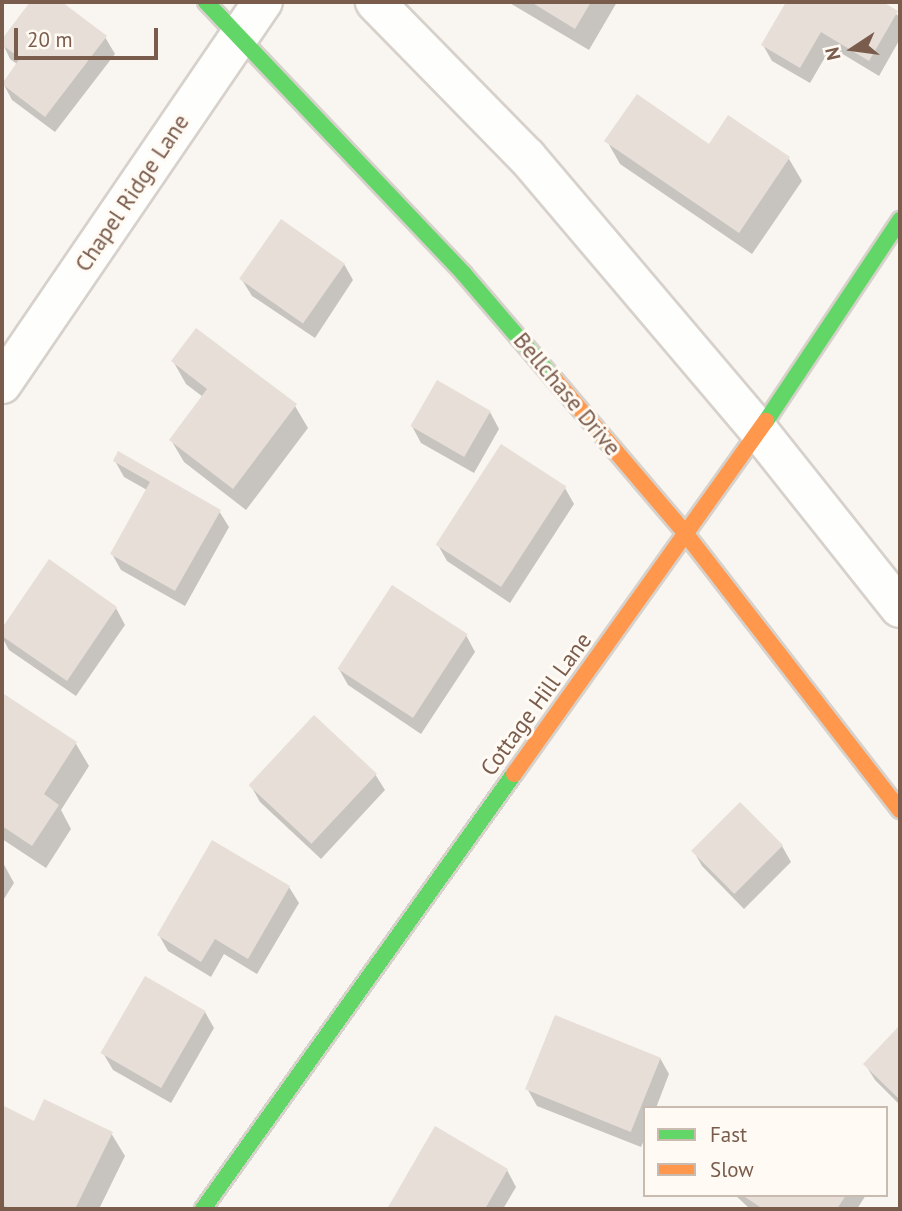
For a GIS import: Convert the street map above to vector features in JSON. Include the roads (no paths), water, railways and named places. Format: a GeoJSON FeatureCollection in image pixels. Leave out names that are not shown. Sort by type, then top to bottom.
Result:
{"type":"FeatureCollection","features":[{"type":"Feature","properties":{"kind":"street","name":"Bellchase Drive"},"geometry":{"type":"LineString","coordinates":[[205,2],[464,274],[685,533],[900,810]]}},
{"type":"Feature","properties":{"kind":"street","name":"Chapel Ridge Lane"},"geometry":{"type":"LineString","coordinates":[[2,384],[263,2]]}},
{"type":"Feature","properties":{"kind":"street"},"geometry":{"type":"LineString","coordinates":[[375,2],[527,157],[759,431],[900,608]]}},
{"type":"Feature","properties":{"kind":"street","name":"Cottage Hill Lane"},"geometry":{"type":"LineString","coordinates":[[203,1209],[759,431],[900,220]]}}]}
